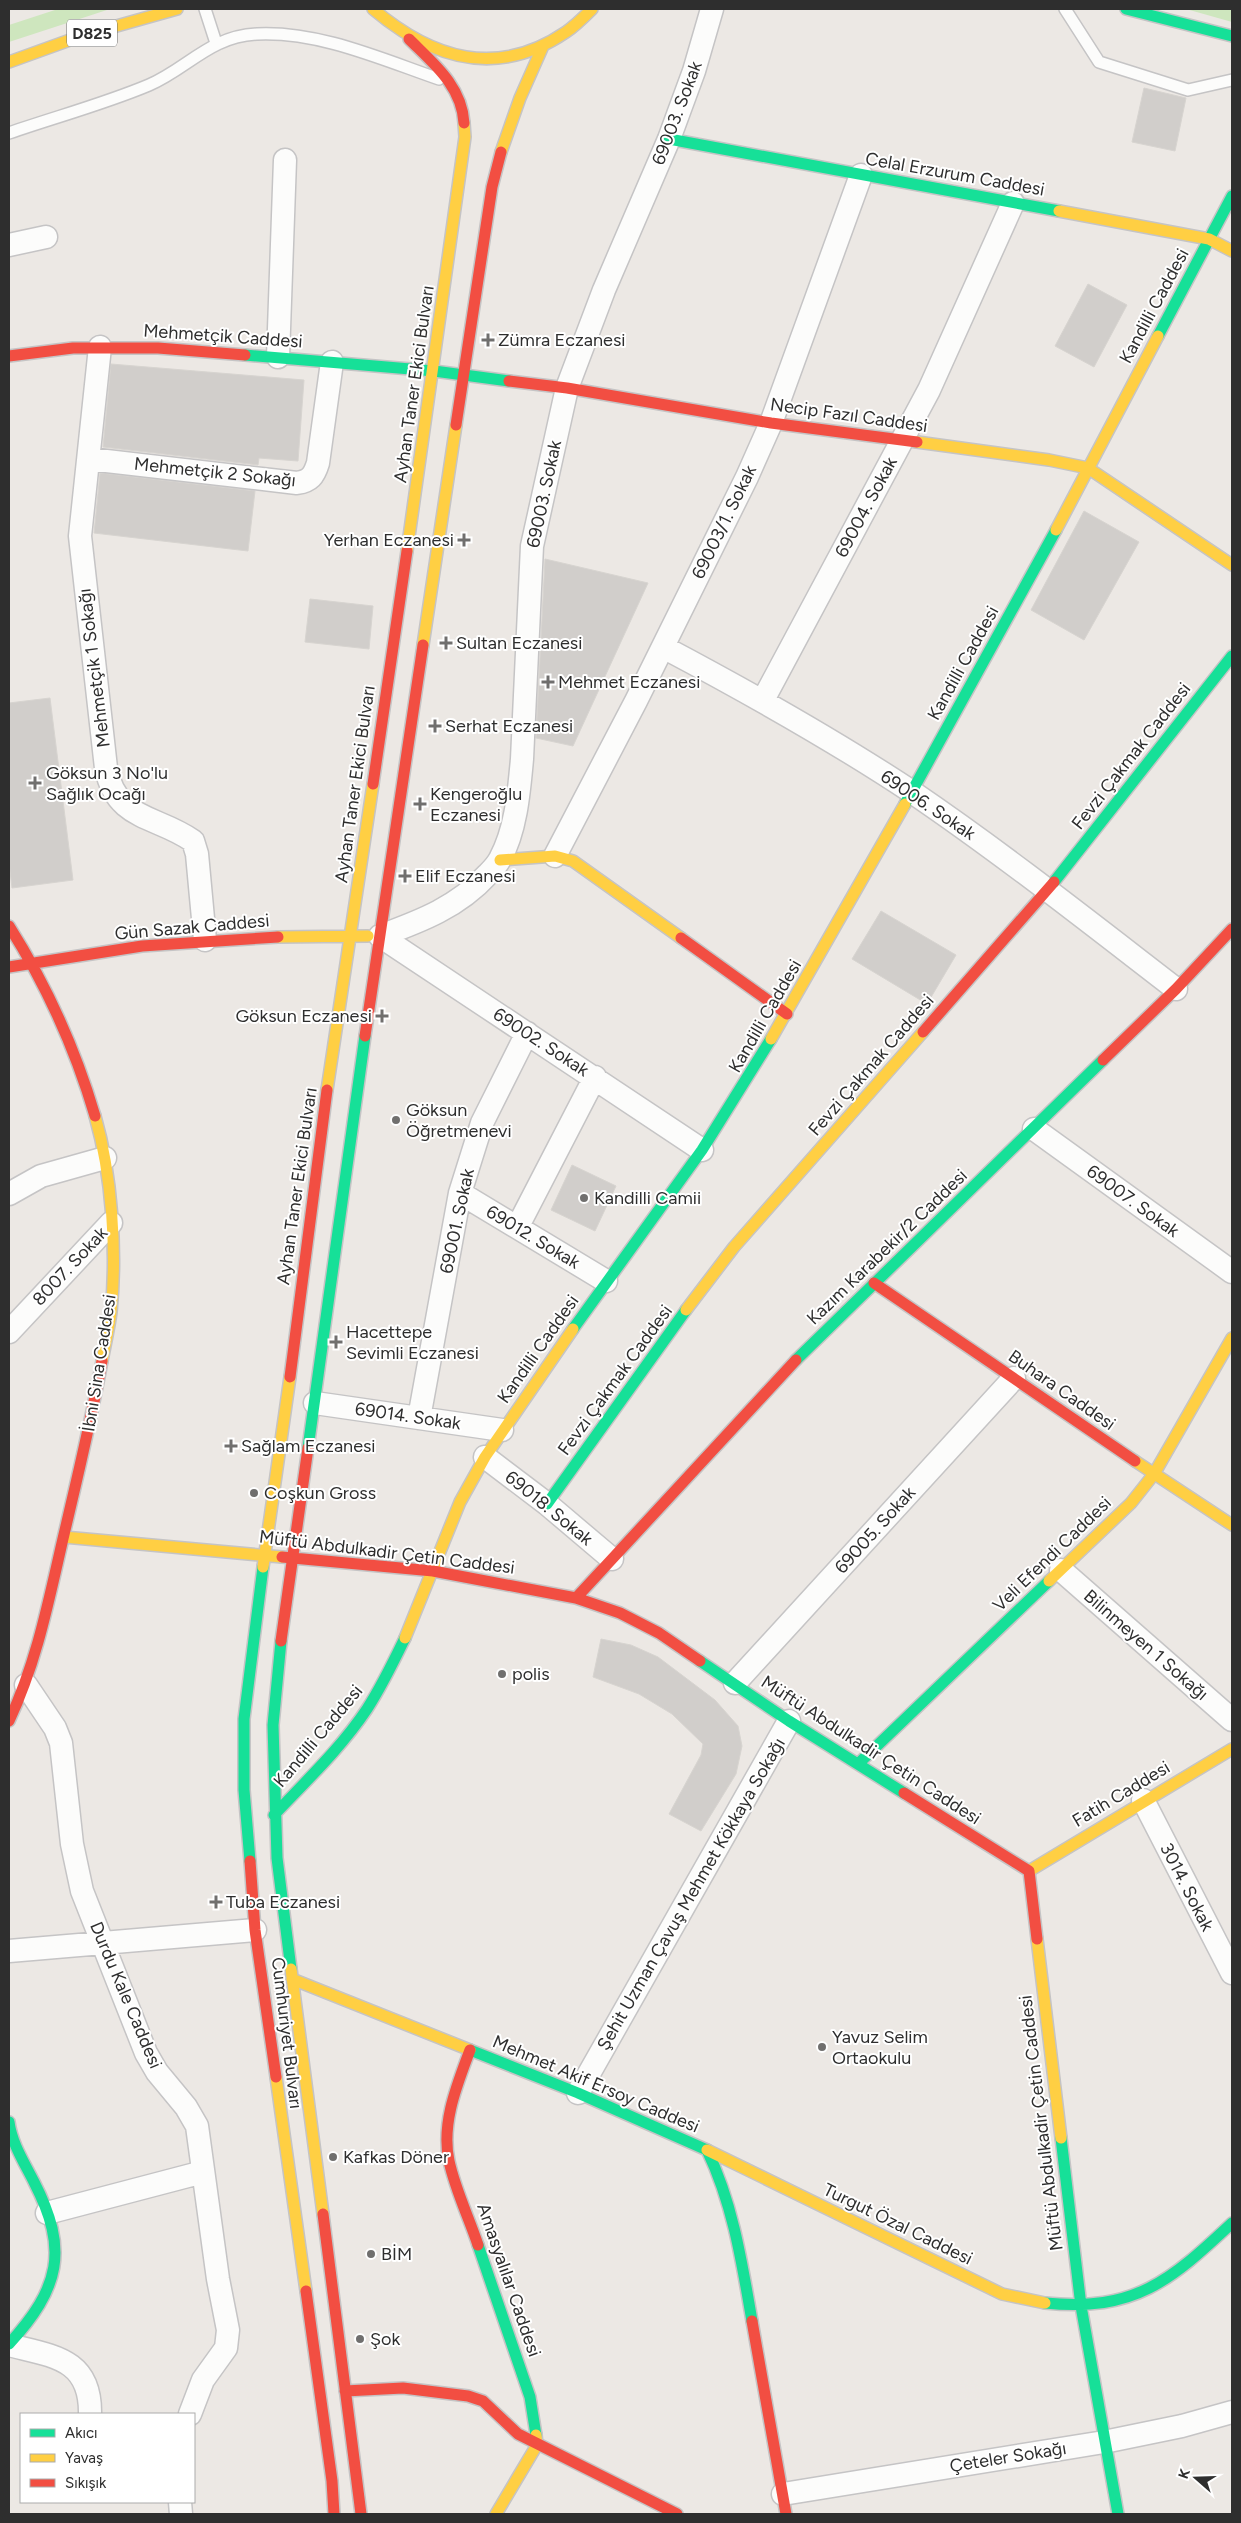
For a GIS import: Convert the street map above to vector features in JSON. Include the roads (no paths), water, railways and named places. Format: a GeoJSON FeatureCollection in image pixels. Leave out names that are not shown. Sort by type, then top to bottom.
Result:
{"type":"FeatureCollection","features":[{"type":"Feature","properties":{"kind":"main road","name":"D825"},"geometry":{"type":"LineString","coordinates":[[9,62],[81,36],[177,9]]}},
{"type":"Feature","properties":{"kind":"main road"},"geometry":{"type":"LineString","coordinates":[[373,9],[390,26],[430,50],[475,59],[506,57],[543,46],[563,34],[592,9]]}},
{"type":"Feature","properties":{"kind":"main road"},"geometry":{"type":"LineString","coordinates":[[1126,9],[1232,36]]}},
{"type":"Feature","properties":{"kind":"main road","name":"Ayhan Taner Ekici Bulvarı"},"geometry":{"type":"LineString","coordinates":[[264,1554],[287,1403],[319,1144],[434,371],[466,137],[466,115],[460,98],[451,83],[409,39]]}},
{"type":"Feature","properties":{"kind":"main road"},"geometry":{"type":"LineString","coordinates":[[294,1557],[350,1136],[492,187],[502,143],[515,107],[543,46]]}},
{"type":"Feature","properties":{"kind":"main road","name":"Celal Erzurum Caddesi"},"geometry":{"type":"LineString","coordinates":[[669,139],[1209,239],[1232,251]]}},
{"type":"Feature","properties":{"kind":"main road","name":"Kandilli Caddesi"},"geometry":{"type":"LineString","coordinates":[[274,1815],[338,1746],[366,1710],[386,1678],[414,1620],[460,1502],[485,1457],[606,1282],[702,1150],[787,1014],[1024,589],[1232,196]]}},
{"type":"Feature","properties":{"kind":"main road","name":"Mehmetçik Caddesi"},"geometry":{"type":"LineString","coordinates":[[9,356],[100,347],[158,348],[434,371]]}},
{"type":"Feature","properties":{"kind":"main road","name":"Necip Fazıl Caddesi"},"geometry":{"type":"LineString","coordinates":[[434,371],[567,388],[771,423],[1049,460],[1088,468],[1232,565]]}},
{"type":"Feature","properties":{"kind":"main road","name":"Fevzi Çakmak Caddesi"},"geometry":{"type":"LineString","coordinates":[[547,1504],[734,1247],[1048,891],[1232,656]]}},
{"type":"Feature","properties":{"kind":"main road"},"geometry":{"type":"LineString","coordinates":[[500,860],[555,856],[574,861],[787,1014]]}},
{"type":"Feature","properties":{"kind":"main road","name":"İbni Sina Caddesi"},"geometry":{"type":"LineString","coordinates":[[9,926],[32,962],[64,1025],[80,1066],[101,1136],[109,1178],[111,1223],[111,1312],[93,1410],[39,1644],[26,1685],[9,1721]]}},
{"type":"Feature","properties":{"kind":"main road","name":"Kazım Karabekir/2 Caddesi"},"geometry":{"type":"LineString","coordinates":[[576,1598],[795,1361],[1176,989],[1232,929]]}},
{"type":"Feature","properties":{"kind":"main road","name":"Gün Sazak Caddesi"},"geometry":{"type":"LineString","coordinates":[[9,967],[32,962],[206,940],[296,936],[380,936]]}},
{"type":"Feature","properties":{"kind":"main road","name":"Buhara Caddesi"},"geometry":{"type":"LineString","coordinates":[[874,1283],[1232,1525]]}},
{"type":"Feature","properties":{"kind":"main road","name":"Veli Efendi Caddesi"},"geometry":{"type":"LineString","coordinates":[[858,1764],[1130,1503],[1154,1474],[1232,1338]]}},
{"type":"Feature","properties":{"kind":"main road","name":"Müftü Abdulkadir Çetin Caddesi"},"geometry":{"type":"LineString","coordinates":[[64,1536],[264,1554],[433,1572],[526,1587],[576,1598],[620,1613],[658,1633],[736,1682],[789,1721],[1029,1870],[1081,2306],[1118,2514]]}},
{"type":"Feature","properties":{"kind":"main road","name":"Cumhuriyet Bulvarı"},"geometry":{"type":"LineString","coordinates":[[264,1554],[244,1719],[244,1790],[255,1930],[332,2482],[334,2514]]}},
{"type":"Feature","properties":{"kind":"main road","name":"Cumhuriyet Bulvarı"},"geometry":{"type":"LineString","coordinates":[[294,1557],[275,1695],[274,1815],[292,1979],[361,2514]]}},
{"type":"Feature","properties":{"kind":"main road","name":"Fatih Caddesi"},"geometry":{"type":"LineString","coordinates":[[1029,1870],[1143,1800],[1232,1749]]}},
{"type":"Feature","properties":{"kind":"main road","name":"Mehmet Akif Ersoy Caddesi"},"geometry":{"type":"LineString","coordinates":[[292,1979],[578,2093],[707,2150],[721,2179],[740,2250],[784,2504]]}},
{"type":"Feature","properties":{"kind":"main road","name":"Amasyalılar Caddesi"},"geometry":{"type":"LineString","coordinates":[[470,2050],[453,2096],[448,2122],[449,2161],[530,2397],[537,2446]]}},
{"type":"Feature","properties":{"kind":"main road"},"geometry":{"type":"LineString","coordinates":[[9,2345],[26,2327],[41,2306],[50,2288],[55,2248],[53,2228],[10,2132]]}},
{"type":"Feature","properties":{"kind":"main road","name":"Turgut Özal Caddesi"},"geometry":{"type":"LineString","coordinates":[[707,2150],[1002,2294],[1028,2302],[1081,2306],[1114,2302],[1168,2279],[1190,2262],[1232,2223]]}},
{"type":"Feature","properties":{"kind":"main road"},"geometry":{"type":"LineString","coordinates":[[345,2391],[403,2388],[468,2396],[483,2401],[518,2434],[537,2446],[677,2514]]}},
{"type":"Feature","properties":{"kind":"main road"},"geometry":{"type":"LineString","coordinates":[[496,2514],[537,2446]]}},
{"type":"Feature","properties":{"kind":"street","name":"69003. Sokak"},"geometry":{"type":"LineString","coordinates":[[380,936],[444,911],[474,890],[500,860],[509,834],[516,802],[522,759],[532,546],[567,388],[604,290],[669,139],[694,71],[712,9]]}},
{"type":"Feature","properties":{"kind":"street"},"geometry":{"type":"LineString","coordinates":[[278,357],[285,160]]}},
{"type":"Feature","properties":{"kind":"street","name":"69003/1. Sokak"},"geometry":{"type":"LineString","coordinates":[[555,856],[663,647],[747,477],[771,423],[861,175]]}},
{"type":"Feature","properties":{"kind":"street","name":"69004. Sokak"},"geometry":{"type":"LineString","coordinates":[[763,700],[929,390],[1012,203]]}},
{"type":"Feature","properties":{"kind":"street"},"geometry":{"type":"LineString","coordinates":[[9,245],[46,238]]}},
{"type":"Feature","properties":{"kind":"street","name":"Mehmetçik 1 Sokağı"},"geometry":{"type":"LineString","coordinates":[[100,347],[89,459],[81,513],[81,556],[108,782],[122,805],[136,815],[168,827],[193,841],[197,854],[206,940]]}},
{"type":"Feature","properties":{"kind":"street","name":"Mehmetçik 2 Sokağı"},"geometry":{"type":"LineString","coordinates":[[89,459],[297,483],[307,481],[315,474],[318,464],[332,362]]}},
{"type":"Feature","properties":{"kind":"street","name":"69006. Sokak"},"geometry":{"type":"LineString","coordinates":[[663,647],[763,700],[911,792],[1048,891],[1176,989]]}},
{"type":"Feature","properties":{"kind":"street","name":"69002. Sokak"},"geometry":{"type":"LineString","coordinates":[[380,936],[595,1077],[702,1150]]}},
{"type":"Feature","properties":{"kind":"street","name":"69001. Sokak"},"geometry":{"type":"LineString","coordinates":[[419,1418],[460,1193],[482,1123],[527,1033]]}},
{"type":"Feature","properties":{"kind":"street"},"geometry":{"type":"LineString","coordinates":[[518,1226],[595,1077]]}},
{"type":"Feature","properties":{"kind":"street","name":"69007. Sokak"},"geometry":{"type":"LineString","coordinates":[[1034,1129],[1232,1272]]}},
{"type":"Feature","properties":{"kind":"street"},"geometry":{"type":"LineString","coordinates":[[9,1194],[41,1176],[105,1158]]}},
{"type":"Feature","properties":{"kind":"street","name":"69012. Sokak"},"geometry":{"type":"LineString","coordinates":[[460,1193],[518,1226],[606,1282]]}},
{"type":"Feature","properties":{"kind":"street","name":"8007. Sokak"},"geometry":{"type":"LineString","coordinates":[[9,1332],[111,1223]]}},
{"type":"Feature","properties":{"kind":"street","name":"69005. Sokak"},"geometry":{"type":"LineString","coordinates":[[736,1682],[1014,1378]]}},
{"type":"Feature","properties":{"kind":"street","name":"69014. Sokak"},"geometry":{"type":"LineString","coordinates":[[315,1402],[502,1430]]}},
{"type":"Feature","properties":{"kind":"street","name":"69018. Sokak"},"geometry":{"type":"LineString","coordinates":[[485,1457],[547,1504],[612,1559]]}},
{"type":"Feature","properties":{"kind":"street","name":"Bilinmeyen 1 Sokağı"},"geometry":{"type":"LineString","coordinates":[[1061,1570],[1232,1720]]}},
{"type":"Feature","properties":{"kind":"street","name":"Durdu Kale Caddesi"},"geometry":{"type":"LineString","coordinates":[[26,1685],[55,1728],[62,1742],[75,1862],[82,1891],[146,2053],[158,2072],[186,2107],[197,2126],[217,2269],[228,2330],[226,2348],[203,2380],[190,2413]]}},
{"type":"Feature","properties":{"kind":"street","name":"Şehit Uzman Çavuş Mehmet Kökkaya Sokağı"},"geometry":{"type":"LineString","coordinates":[[578,2093],[789,1721]]}},
{"type":"Feature","properties":{"kind":"street","name":"3014. Sokak"},"geometry":{"type":"LineString","coordinates":[[1143,1800],[1232,1973]]}},
{"type":"Feature","properties":{"kind":"street"},"geometry":{"type":"LineString","coordinates":[[9,1952],[255,1930]]}},
{"type":"Feature","properties":{"kind":"street"},"geometry":{"type":"LineString","coordinates":[[47,2213],[203,2172]]}},
{"type":"Feature","properties":{"kind":"street"},"geometry":{"type":"LineString","coordinates":[[9,2345],[58,2358],[71,2364],[81,2374],[87,2389],[90,2413]]}},
{"type":"Feature","properties":{"kind":"street","name":"Çeteler Sokağı"},"geometry":{"type":"LineString","coordinates":[[784,2504],[1182,2426],[1232,2412]]}},
{"type":"Feature","properties":{"kind":"lane"},"geometry":{"type":"LineString","coordinates":[[205,9],[216,44]]}},
{"type":"Feature","properties":{"kind":"lane"},"geometry":{"type":"LineString","coordinates":[[1065,9],[1099,62],[1188,90],[1232,80]]}},
{"type":"Feature","properties":{"kind":"lane"},"geometry":{"type":"LineString","coordinates":[[9,133],[150,85],[216,44],[257,34],[314,39],[344,47],[451,83]]}},
{"type":"Feature","properties":{"kind":"place","name":"Zümra Eczanesi"},"geometry":{"type":"Point","coordinates":[488,340]}},
{"type":"Feature","properties":{"kind":"place","name":"Yerhan Eczanesi"},"geometry":{"type":"Point","coordinates":[464,540]}},
{"type":"Feature","properties":{"kind":"place","name":"Sultan Eczanesi"},"geometry":{"type":"Point","coordinates":[446,643]}},
{"type":"Feature","properties":{"kind":"place","name":"Mehmet Eczanesi"},"geometry":{"type":"Point","coordinates":[548,682]}},
{"type":"Feature","properties":{"kind":"place","name":"Serhat Eczanesi"},"geometry":{"type":"Point","coordinates":[435,726]}},
{"type":"Feature","properties":{"kind":"place","name":"Göksun 3 No'lu Sağlık Ocağı"},"geometry":{"type":"Point","coordinates":[35,783]}},
{"type":"Feature","properties":{"kind":"place","name":"Kengeroğlu Eczanesi"},"geometry":{"type":"Point","coordinates":[420,804]}},
{"type":"Feature","properties":{"kind":"place","name":"Elif Eczanesi"},"geometry":{"type":"Point","coordinates":[405,876]}},
{"type":"Feature","properties":{"kind":"place","name":"Göksun Eczanesi"},"geometry":{"type":"Point","coordinates":[382,1016]}},
{"type":"Feature","properties":{"kind":"place","name":"Göksun Öğretmenevi"},"geometry":{"type":"Point","coordinates":[396,1120]}},
{"type":"Feature","properties":{"kind":"place","name":"Kandilli Camii"},"geometry":{"type":"Point","coordinates":[584,1198]}},
{"type":"Feature","properties":{"kind":"place","name":"Hacettepe Sevimli Eczanesi"},"geometry":{"type":"Point","coordinates":[336,1342]}},
{"type":"Feature","properties":{"kind":"place","name":"Sağlam Eczanesi"},"geometry":{"type":"Point","coordinates":[231,1446]}},
{"type":"Feature","properties":{"kind":"place","name":"Coşkun Gross"},"geometry":{"type":"Point","coordinates":[254,1493]}},
{"type":"Feature","properties":{"kind":"place","name":"polis"},"geometry":{"type":"Point","coordinates":[502,1674]}},
{"type":"Feature","properties":{"kind":"place","name":"Tuba Eczanesi"},"geometry":{"type":"Point","coordinates":[216,1902]}},
{"type":"Feature","properties":{"kind":"place","name":"Yavuz Selim Ortaokulu"},"geometry":{"type":"Point","coordinates":[822,2047]}},
{"type":"Feature","properties":{"kind":"place","name":"Kafkas Döner"},"geometry":{"type":"Point","coordinates":[333,2157]}},
{"type":"Feature","properties":{"kind":"place","name":"BİM"},"geometry":{"type":"Point","coordinates":[371,2254]}},
{"type":"Feature","properties":{"kind":"place","name":"Şok"},"geometry":{"type":"Point","coordinates":[360,2339]}}]}
